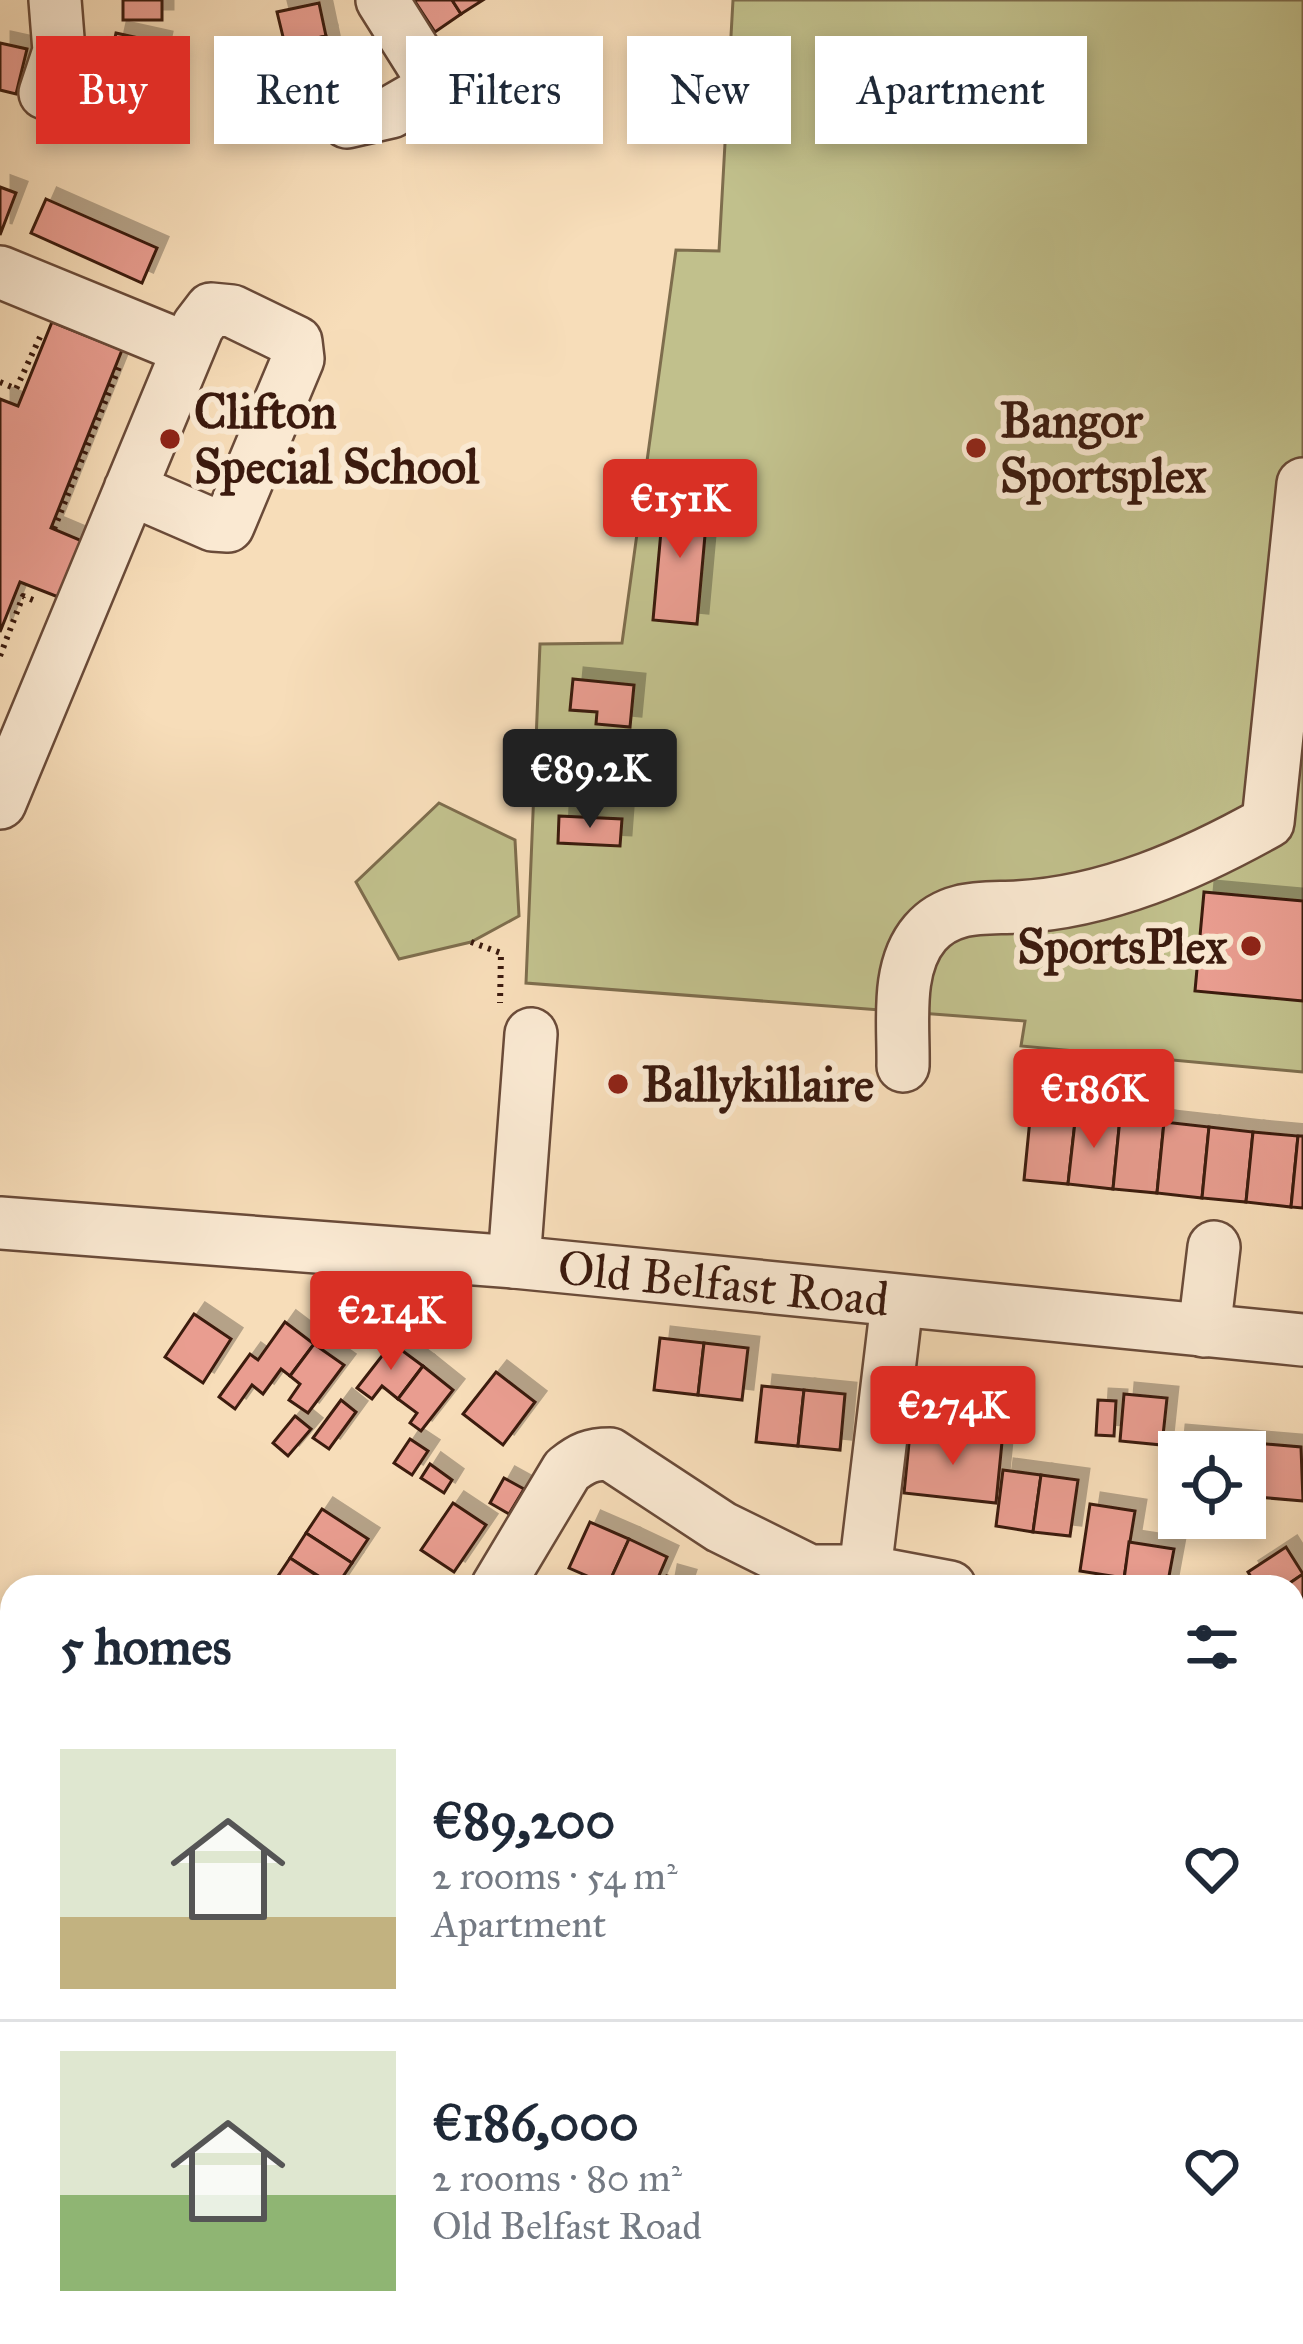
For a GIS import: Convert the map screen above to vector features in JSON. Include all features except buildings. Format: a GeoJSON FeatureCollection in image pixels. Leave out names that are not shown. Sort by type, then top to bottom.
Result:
{"type":"FeatureCollection","features":[{"type":"Feature","properties":{"kind":"street"},"geometry":{"type":"LineString","coordinates":[[56,0],[58,36]]}},
{"type":"Feature","properties":{"kind":"street"},"geometry":{"type":"LineString","coordinates":[[382,0],[436,86],[382,114]]}},
{"type":"Feature","properties":{"kind":"street"},"geometry":{"type":"LineString","coordinates":[[0,272],[188,349]]}},
{"type":"Feature","properties":{"kind":"street"},"geometry":{"type":"LineString","coordinates":[[0,803],[130,489],[188,349],[212,309],[281,331],[296,342],[298,359],[228,526],[213,525],[130,489]]}},
{"type":"Feature","properties":{"kind":"street"},"geometry":{"type":"LineString","coordinates":[[903,1066],[905,974],[923,935],[937,922],[986,906],[1017,907],[1104,893],[1160,875],[1268,822],[1303,484]]}},
{"type":"Feature","properties":{"kind":"street"},"geometry":{"type":"LineString","coordinates":[[514,1262],[515,1022]]}},
{"type":"Feature","properties":{"kind":"street","name":"Old Belfast Road"},"geometry":{"type":"LineString","coordinates":[[0,1223],[514,1262],[1303,1340]]}},
{"type":"Feature","properties":{"kind":"street"},"geometry":{"type":"LineString","coordinates":[[1204,1331],[1214,1247]]}},
{"type":"Feature","properties":{"kind":"street"},"geometry":{"type":"LineString","coordinates":[[865,1571],[897,1303]]}},
{"type":"Feature","properties":{"kind":"street"},"geometry":{"type":"LineString","coordinates":[[504,1575],[568,1470],[584,1456],[598,1454],[610,1454],[721,1527],[810,1571],[886,1575]]}},
{"type":"Feature","properties":{"kind":"path"},"geometry":{"type":"LineString","coordinates":[[0,382],[16,388],[48,319]]}},
{"type":"Feature","properties":{"kind":"path"},"geometry":{"type":"LineString","coordinates":[[53,529],[126,351]]}},
{"type":"Feature","properties":{"kind":"path"},"geometry":{"type":"LineString","coordinates":[[0,656],[23,596]]}},
{"type":"Feature","properties":{"kind":"path"},"geometry":{"type":"LineString","coordinates":[[471,942],[501,952],[515,1022]]}},
{"type":"Feature","properties":{"kind":"shaded area","name":"Bangor Sportsplex"},"geometry":{"type":"Polygon","coordinates":[[[733,0],[1303,0],[1303,1072],[1021,1046],[1025,1021],[526,983],[540,644],[622,643],[676,250],[719,251],[725,144],[791,144],[791,36],[731,36],[733,0]]]}},
{"type":"Feature","properties":{"kind":"shaded area"},"geometry":{"type":"Polygon","coordinates":[[[439,803],[515,840],[519,916],[471,942],[399,959],[356,882],[439,803]]]}},
{"type":"Feature","properties":{"kind":"place","name":"Clifton Special School"},"geometry":{"type":"Point","coordinates":[170,439]}},
{"type":"Feature","properties":{"kind":"place","name":"Bangor Sportsplex"},"geometry":{"type":"Point","coordinates":[976,448]}},
{"type":"Feature","properties":{"kind":"place","name":"SportsPlex"},"geometry":{"type":"Point","coordinates":[1251,946]}},
{"type":"Feature","properties":{"kind":"place","name":"Ballykillaire"},"geometry":{"type":"Point","coordinates":[618,1084]}}]}
